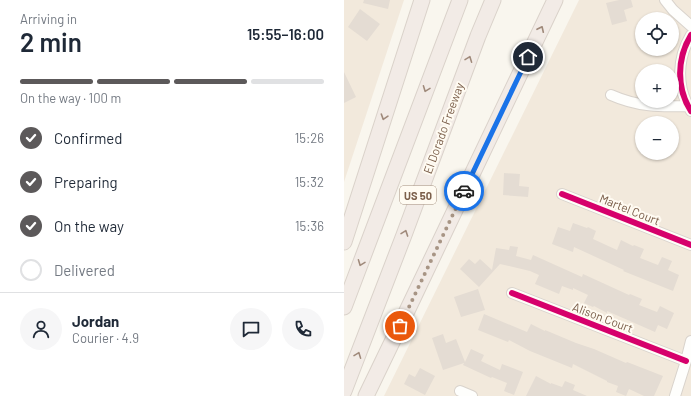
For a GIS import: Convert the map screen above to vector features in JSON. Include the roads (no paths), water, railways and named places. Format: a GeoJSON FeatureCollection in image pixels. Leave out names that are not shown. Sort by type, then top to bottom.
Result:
{"type":"FeatureCollection","features":[{"type":"Feature","properties":{"kind":"highway"},"geometry":{"type":"LineString","coordinates":[[344,242],[422,0]]}},
{"type":"Feature","properties":{"kind":"highway","name":"US 50"},"geometry":{"type":"LineString","coordinates":[[344,307],[460,0]]}},
{"type":"Feature","properties":{"kind":"highway","name":"El Dorado Freeway"},"geometry":{"type":"LineString","coordinates":[[344,391],[436,146],[493,0]]}},
{"type":"Feature","properties":{"kind":"highway"},"geometry":{"type":"LineString","coordinates":[[366,396],[555,0]]}},
{"type":"Feature","properties":{"kind":"street"},"geometry":{"type":"LineString","coordinates":[[665,0],[673,10],[691,26]]}},
{"type":"Feature","properties":{"kind":"street"},"geometry":{"type":"LineString","coordinates":[[611,95],[636,104],[690,109],[684,95],[680,73],[684,49],[691,35]]}},
{"type":"Feature","properties":{"kind":"street","name":"Martel Court"},"geometry":{"type":"LineString","coordinates":[[562,194],[691,245]]}},
{"type":"Feature","properties":{"kind":"street","name":"Alison Court"},"geometry":{"type":"LineString","coordinates":[[512,293],[686,361]]}},
{"type":"Feature","properties":{"kind":"street"},"geometry":{"type":"LineString","coordinates":[[675,396],[691,341]]}},
{"type":"Feature","properties":{"kind":"street"},"geometry":{"type":"LineString","coordinates":[[460,391],[472,396]]}}]}
